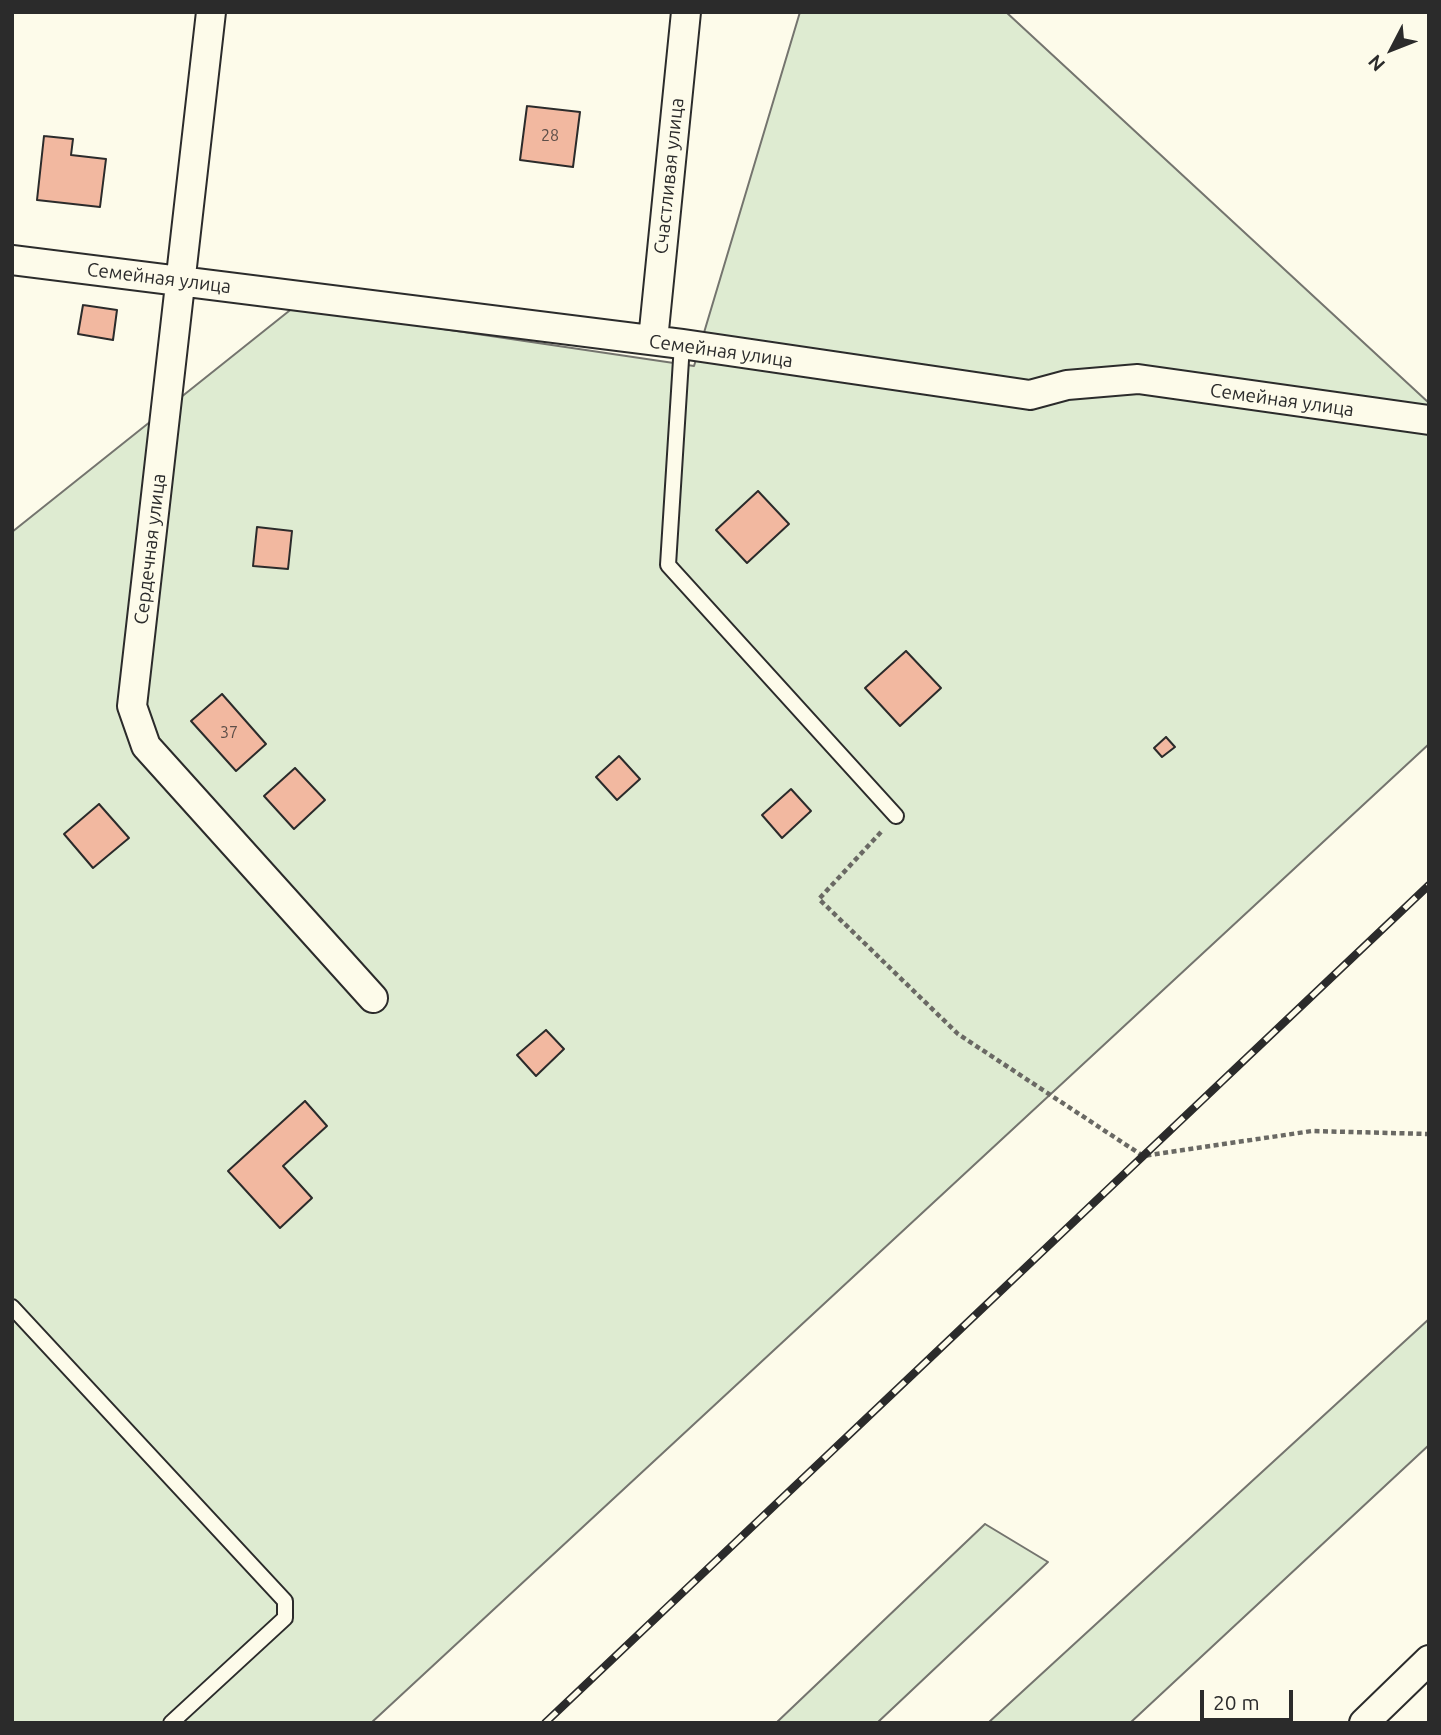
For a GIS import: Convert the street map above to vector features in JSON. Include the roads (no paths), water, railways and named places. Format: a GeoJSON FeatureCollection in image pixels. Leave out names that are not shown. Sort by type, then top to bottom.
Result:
{"type":"FeatureCollection","features":[{"type":"Feature","properties":{"kind":"street","name":"Сердечная улица"},"geometry":{"type":"LineString","coordinates":[[211,12],[132,706],[146,746],[373,998]]}},
{"type":"Feature","properties":{"kind":"street","name":"Счастливая улица"},"geometry":{"type":"LineString","coordinates":[[653,340],[686,12]]}},
{"type":"Feature","properties":{"kind":"street","name":"Семейная улица"},"geometry":{"type":"LineString","coordinates":[[12,260],[653,340],[1030,395],[1067,385],[1138,379],[1377,415],[1429,420]]}},
{"type":"Feature","properties":{"kind":"street"},"geometry":{"type":"LineString","coordinates":[[1364,1723],[1429,1660]]}},
{"type":"Feature","properties":{"kind":"lane"},"geometry":{"type":"LineString","coordinates":[[682,344],[668,565],[896,816]]}},
{"type":"Feature","properties":{"kind":"lane"},"geometry":{"type":"LineString","coordinates":[[12,1307],[285,1601],[285,1618],[171,1723]]}},
{"type":"Feature","properties":{"kind":"railway"},"geometry":{"type":"LineString","coordinates":[[545,1723],[1429,885]]}}]}
